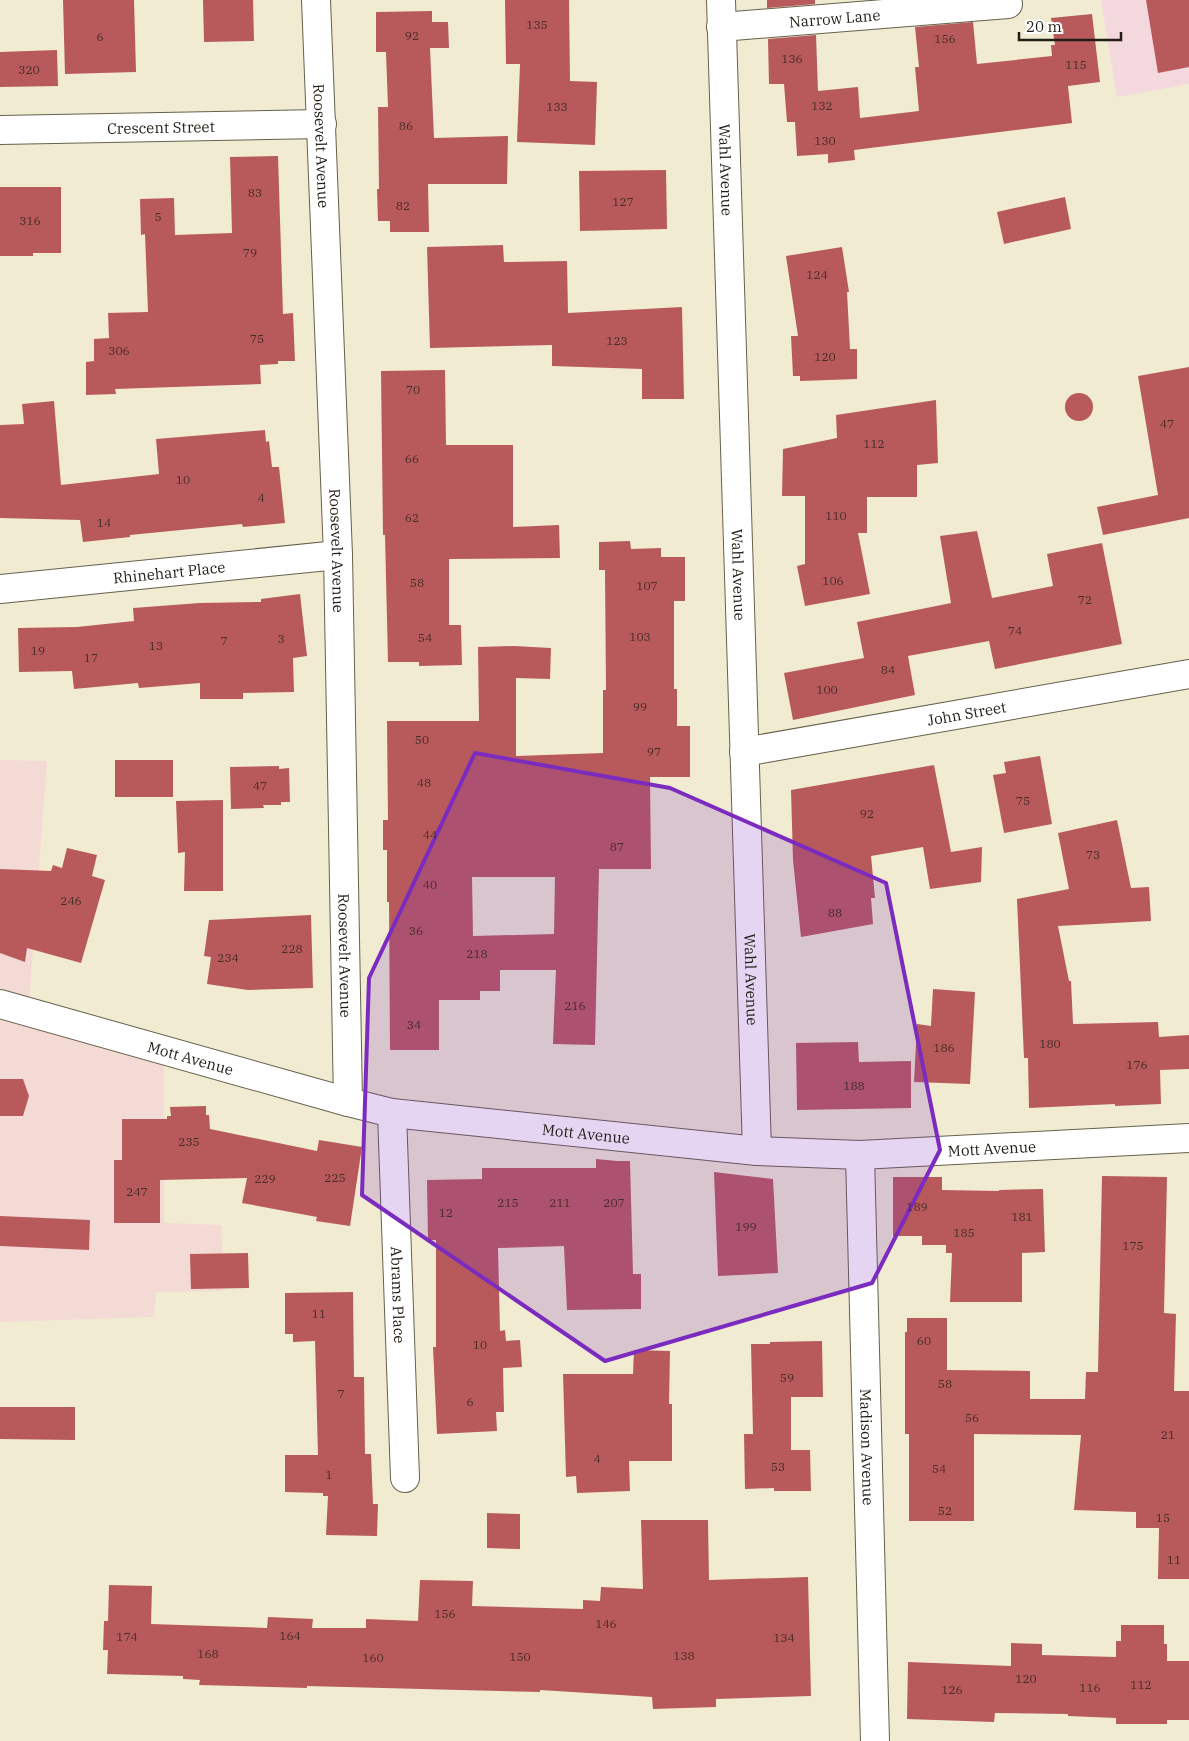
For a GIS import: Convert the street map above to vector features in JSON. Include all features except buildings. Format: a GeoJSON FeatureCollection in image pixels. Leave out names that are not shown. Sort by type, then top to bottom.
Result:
{"type":"FeatureCollection","features":[{"type":"Feature","properties":{"kind":"street","name":"Roosevelt Avenue"},"geometry":{"type":"LineString","coordinates":[[316,0],[338,555],[348,1102]]}},
{"type":"Feature","properties":{"kind":"street","name":"Wahl Avenue"},"geometry":{"type":"LineString","coordinates":[[721,0],[758,1151]]}},
{"type":"Feature","properties":{"kind":"street","name":"Narrow Lane"},"geometry":{"type":"LineString","coordinates":[[721,27],[1008,4]]}},
{"type":"Feature","properties":{"kind":"street","name":"Crescent Street"},"geometry":{"type":"LineString","coordinates":[[0,130],[322,124]]}},
{"type":"Feature","properties":{"kind":"street","name":"Rhinehart Place"},"geometry":{"type":"LineString","coordinates":[[0,589],[338,555]]}},
{"type":"Feature","properties":{"kind":"street","name":"John Street"},"geometry":{"type":"LineString","coordinates":[[744,752],[1189,674]]}},
{"type":"Feature","properties":{"kind":"street","name":"Mott Avenue"},"geometry":{"type":"LineString","coordinates":[[0,1004],[392,1113],[758,1151],[860,1155],[1189,1138]]}},
{"type":"Feature","properties":{"kind":"street","name":"Abrams Place"},"geometry":{"type":"LineString","coordinates":[[392,1113],[405,1478]]}},
{"type":"Feature","properties":{"kind":"street","name":"Madison Avenue"},"geometry":{"type":"LineString","coordinates":[[860,1155],[875,1741]]}},
{"type":"Feature","properties":{"kind":"highlighted area"},"geometry":{"type":"Polygon","coordinates":[[[475,753],[670,788],[886,883],[940,1150],[872,1283],[605,1361],[362,1195],[369,978],[475,753]]]}},
{"type":"Feature","properties":{"kind":"shaded area"},"geometry":{"type":"Polygon","coordinates":[[[1101,0],[1189,0],[1189,84],[1117,97],[1101,0]]]}},
{"type":"Feature","properties":{"kind":"shaded area"},"geometry":{"type":"Polygon","coordinates":[[[0,760],[47,761],[29,1004],[0,996],[0,760]]]}},
{"type":"Feature","properties":{"kind":"shaded area"},"geometry":{"type":"Polygon","coordinates":[[[0,1008],[164,1054],[164,1223],[221,1225],[224,1291],[156,1292],[154,1317],[0,1322],[0,1008]]]}}]}
